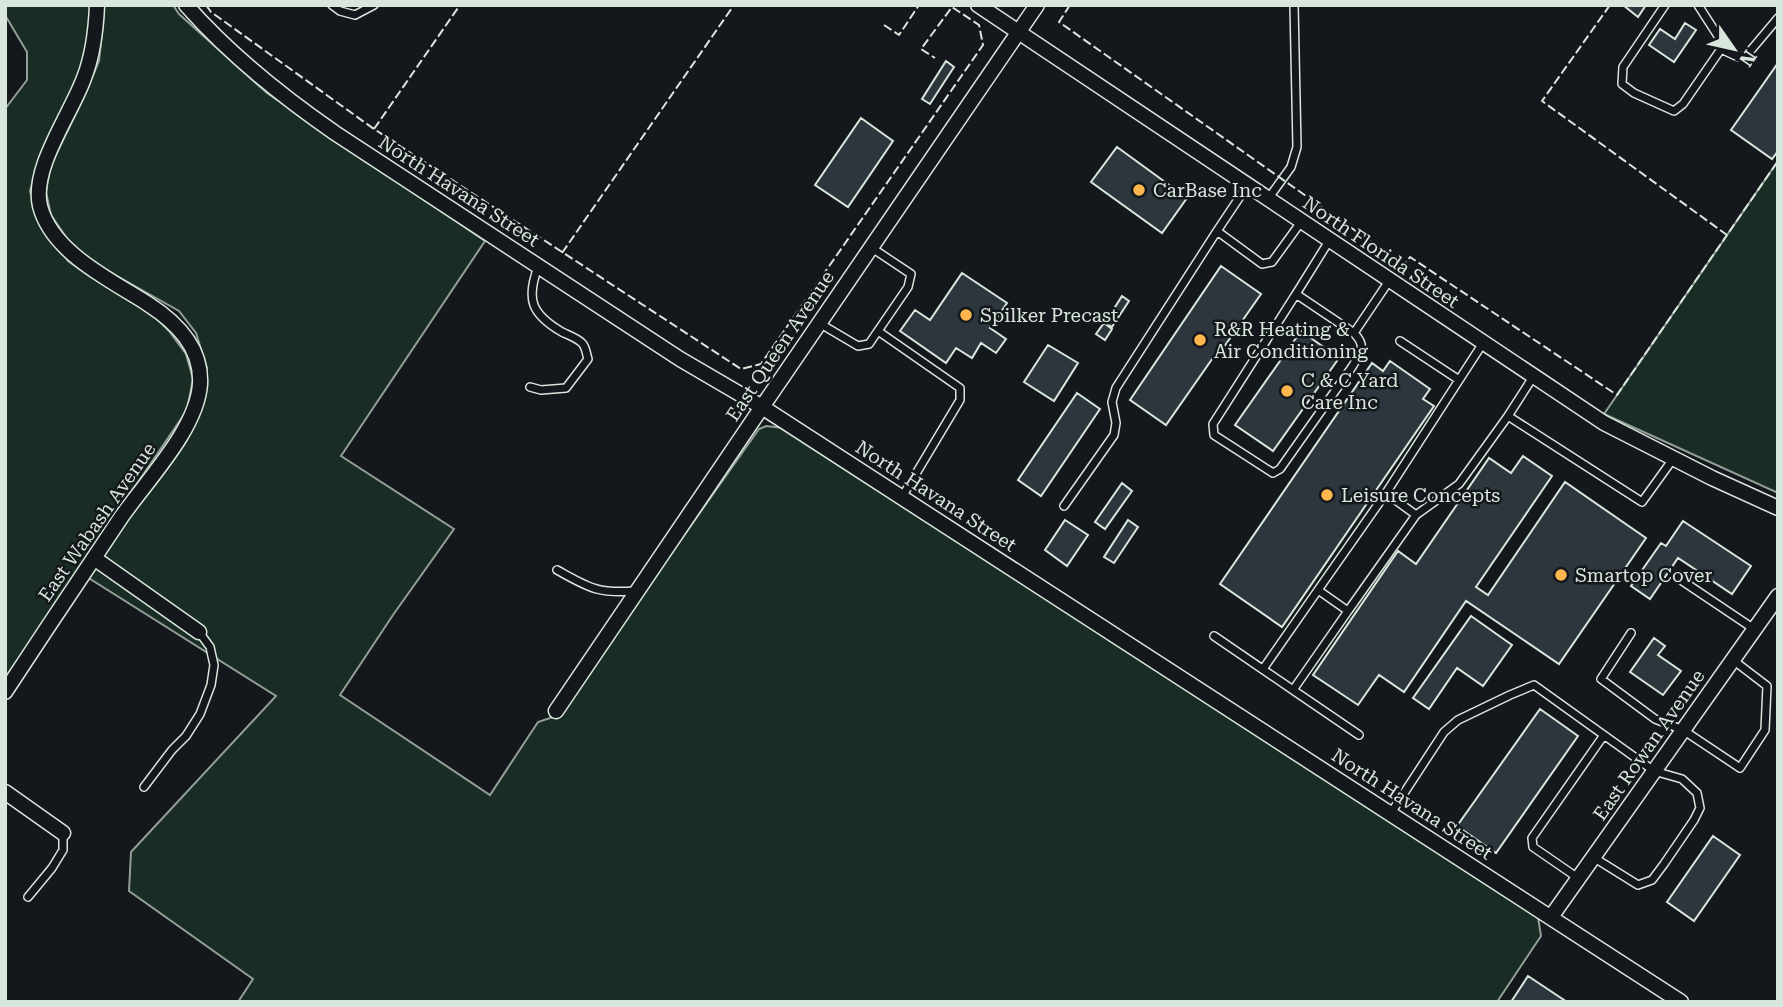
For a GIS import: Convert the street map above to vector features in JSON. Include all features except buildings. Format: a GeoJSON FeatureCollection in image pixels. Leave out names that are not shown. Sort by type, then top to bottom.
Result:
{"type":"FeatureCollection","features":[{"type":"Feature","properties":{"kind":"street","name":"East Wabash Avenue"},"geometry":{"type":"LineString","coordinates":[[5,692],[181,434],[200,388],[198,367],[191,346],[174,323],[64,246],[53,234],[40,207],[38,194],[45,165],[76,99],[91,57],[97,5]]}},
{"type":"Feature","properties":{"kind":"street","name":"North Havana Street"},"geometry":{"type":"LineString","coordinates":[[186,5],[228,49],[287,99],[352,145],[1681,1002]]}},
{"type":"Feature","properties":{"kind":"street","name":"North Florida Street"},"geometry":{"type":"LineString","coordinates":[[978,5],[1604,423],[1778,508]]}},
{"type":"Feature","properties":{"kind":"street","name":"East Queen Avenue"},"geometry":{"type":"LineString","coordinates":[[556,711],[1037,5]]}},
{"type":"Feature","properties":{"kind":"street"},"geometry":{"type":"LineString","coordinates":[[94,558],[199,632]]}},
{"type":"Feature","properties":{"kind":"street","name":"East Rowan Avenue"},"geometry":{"type":"LineString","coordinates":[[1551,917],[1778,596]]}},
{"type":"Feature","properties":{"kind":"street"},"geometry":{"type":"LineString","coordinates":[[5,792],[63,833]]}},
{"type":"Feature","properties":{"kind":"lane"},"geometry":{"type":"LineString","coordinates":[[332,5],[340,11],[355,15],[374,5]]}},
{"type":"Feature","properties":{"kind":"lane"},"geometry":{"type":"LineString","coordinates":[[1267,200],[1291,167],[1297,147],[1294,5]]}},
{"type":"Feature","properties":{"kind":"lane"},"geometry":{"type":"LineString","coordinates":[[1665,5],[1623,67],[1622,84],[1634,93],[1674,111],[1683,104],[1721,49],[1718,36],[1698,5]]}},
{"type":"Feature","properties":{"kind":"lane"},"geometry":{"type":"LineString","coordinates":[[1721,49],[1738,57],[1746,56],[1778,18]]}},
{"type":"Feature","properties":{"kind":"lane"},"geometry":{"type":"LineString","coordinates":[[1064,506],[1114,435],[1116,423],[1112,402],[1116,387],[1247,186]]}},
{"type":"Feature","properties":{"kind":"lane"},"geometry":{"type":"LineString","coordinates":[[1217,231],[1262,264],[1272,262],[1301,222]]}},
{"type":"Feature","properties":{"kind":"lane"},"geometry":{"type":"LineString","coordinates":[[1296,293],[1354,333],[1361,341],[1362,350],[1280,469],[1273,473],[1214,435],[1213,424],[1296,293],[1329,241]]}},
{"type":"Feature","properties":{"kind":"lane"},"geometry":{"type":"LineString","coordinates":[[819,323],[858,346],[869,344],[878,331],[908,287],[911,274],[871,247]]}},
{"type":"Feature","properties":{"kind":"lane"},"geometry":{"type":"LineString","coordinates":[[530,387],[541,390],[566,388],[588,359],[581,342],[540,316],[531,296],[531,285],[539,266]]}},
{"type":"Feature","properties":{"kind":"lane"},"geometry":{"type":"LineString","coordinates":[[1354,333],[1389,281]]}},
{"type":"Feature","properties":{"kind":"lane"},"geometry":{"type":"LineString","coordinates":[[878,331],[960,388],[960,400],[901,497]]}},
{"type":"Feature","properties":{"kind":"lane"},"geometry":{"type":"LineString","coordinates":[[1400,341],[1459,380]]}},
{"type":"Feature","properties":{"kind":"lane"},"geometry":{"type":"LineString","coordinates":[[1263,669],[1386,493],[1483,343]]}},
{"type":"Feature","properties":{"kind":"lane"},"geometry":{"type":"LineString","coordinates":[[1293,690],[1416,515],[1459,484],[1533,377]]}},
{"type":"Feature","properties":{"kind":"lane"},"geometry":{"type":"LineString","coordinates":[[1508,416],[1642,502],[1673,459]]}},
{"type":"Feature","properties":{"kind":"lane"},"geometry":{"type":"LineString","coordinates":[[1386,493],[1416,515]]}},
{"type":"Feature","properties":{"kind":"lane"},"geometry":{"type":"LineString","coordinates":[[556,570],[592,589],[612,593],[636,591]]}},
{"type":"Feature","properties":{"kind":"lane"},"geometry":{"type":"LineString","coordinates":[[1678,578],[1754,629]]}},
{"type":"Feature","properties":{"kind":"lane"},"geometry":{"type":"LineString","coordinates":[[1318,590],[1348,611]]}},
{"type":"Feature","properties":{"kind":"lane"},"geometry":{"type":"LineString","coordinates":[[144,786],[186,736],[200,714],[211,685],[214,665],[210,647],[199,632]]}},
{"type":"Feature","properties":{"kind":"lane"},"geometry":{"type":"LineString","coordinates":[[1631,633],[1601,678],[1656,719],[1683,730],[1740,768],[1765,730],[1767,686],[1733,660]]}},
{"type":"Feature","properties":{"kind":"lane"},"geometry":{"type":"LineString","coordinates":[[1214,636],[1359,735]]}},
{"type":"Feature","properties":{"kind":"lane"},"geometry":{"type":"LineString","coordinates":[[1391,813],[1444,732],[1458,720],[1534,685],[1654,771],[1682,779],[1697,793],[1700,808],[1694,820],[1652,880],[1638,886],[1593,858]]}},
{"type":"Feature","properties":{"kind":"lane"},"geometry":{"type":"LineString","coordinates":[[1578,878],[1533,847],[1532,838],[1604,735]]}},
{"type":"Feature","properties":{"kind":"lane"},"geometry":{"type":"LineString","coordinates":[[28,897],[52,868],[62,850],[63,833]]}},
{"type":"Feature","properties":{"kind":"green space"},"geometry":{"type":"Polygon","coordinates":[[[5,5],[92,5],[85,57],[72,93],[39,160],[30,191],[38,220],[68,261],[150,312],[186,354],[193,379],[187,410],[5,678],[5,109],[27,80],[27,52],[5,15],[5,5]]]}},
{"type":"Feature","properties":{"kind":"green space"},"geometry":{"type":"Polygon","coordinates":[[[103,5],[173,5],[179,14],[267,93],[485,241],[341,456],[454,529],[340,695],[490,795],[538,722],[559,715],[759,429],[766,426],[784,428],[1538,917],[1541,936],[1497,1002],[238,1002],[253,979],[129,891],[131,852],[276,696],[87,577],[187,437],[204,402],[207,368],[196,333],[179,311],[94,263],[68,240],[51,215],[46,192],[50,167],[99,61],[103,5]]]}},
{"type":"Feature","properties":{"kind":"green space"},"geometry":{"type":"Polygon","coordinates":[[[1778,161],[1778,493],[1604,414],[1778,161]]]}},
{"type":"Feature","properties":{"kind":"fence"},"geometry":{"type":"LineString","coordinates":[[206,5],[211,12],[374,129],[741,369],[761,364],[983,45],[979,25],[952,7],[921,49],[935,58]]}},
{"type":"Feature","properties":{"kind":"fence"},"geometry":{"type":"LineString","coordinates":[[374,129],[460,5]]}},
{"type":"Feature","properties":{"kind":"fence"},"geometry":{"type":"LineString","coordinates":[[562,253],[734,5]]}},
{"type":"Feature","properties":{"kind":"fence"},"geometry":{"type":"LineString","coordinates":[[884,25],[899,35],[919,5]]}},
{"type":"Feature","properties":{"kind":"fence"},"geometry":{"type":"LineString","coordinates":[[1070,5],[1059,22],[1404,265],[1410,257],[1617,395],[1727,235]]}},
{"type":"Feature","properties":{"kind":"fence"},"geometry":{"type":"LineString","coordinates":[[1610,5],[1542,101],[1727,235],[1778,161]]}},
{"type":"Feature","properties":{"kind":"place","name":"CarBase Inc"},"geometry":{"type":"Point","coordinates":[1139,190]}},
{"type":"Feature","properties":{"kind":"place","name":"Spilker Precast"},"geometry":{"type":"Point","coordinates":[966,315]}},
{"type":"Feature","properties":{"kind":"place","name":"R&R Heating & Air Conditioning"},"geometry":{"type":"Point","coordinates":[1200,340]}},
{"type":"Feature","properties":{"kind":"place","name":"C & C Yard Care Inc"},"geometry":{"type":"Point","coordinates":[1287,391]}},
{"type":"Feature","properties":{"kind":"place","name":"Leisure Concepts"},"geometry":{"type":"Point","coordinates":[1327,495]}},
{"type":"Feature","properties":{"kind":"place","name":"Smartop Cover"},"geometry":{"type":"Point","coordinates":[1561,575]}}]}
